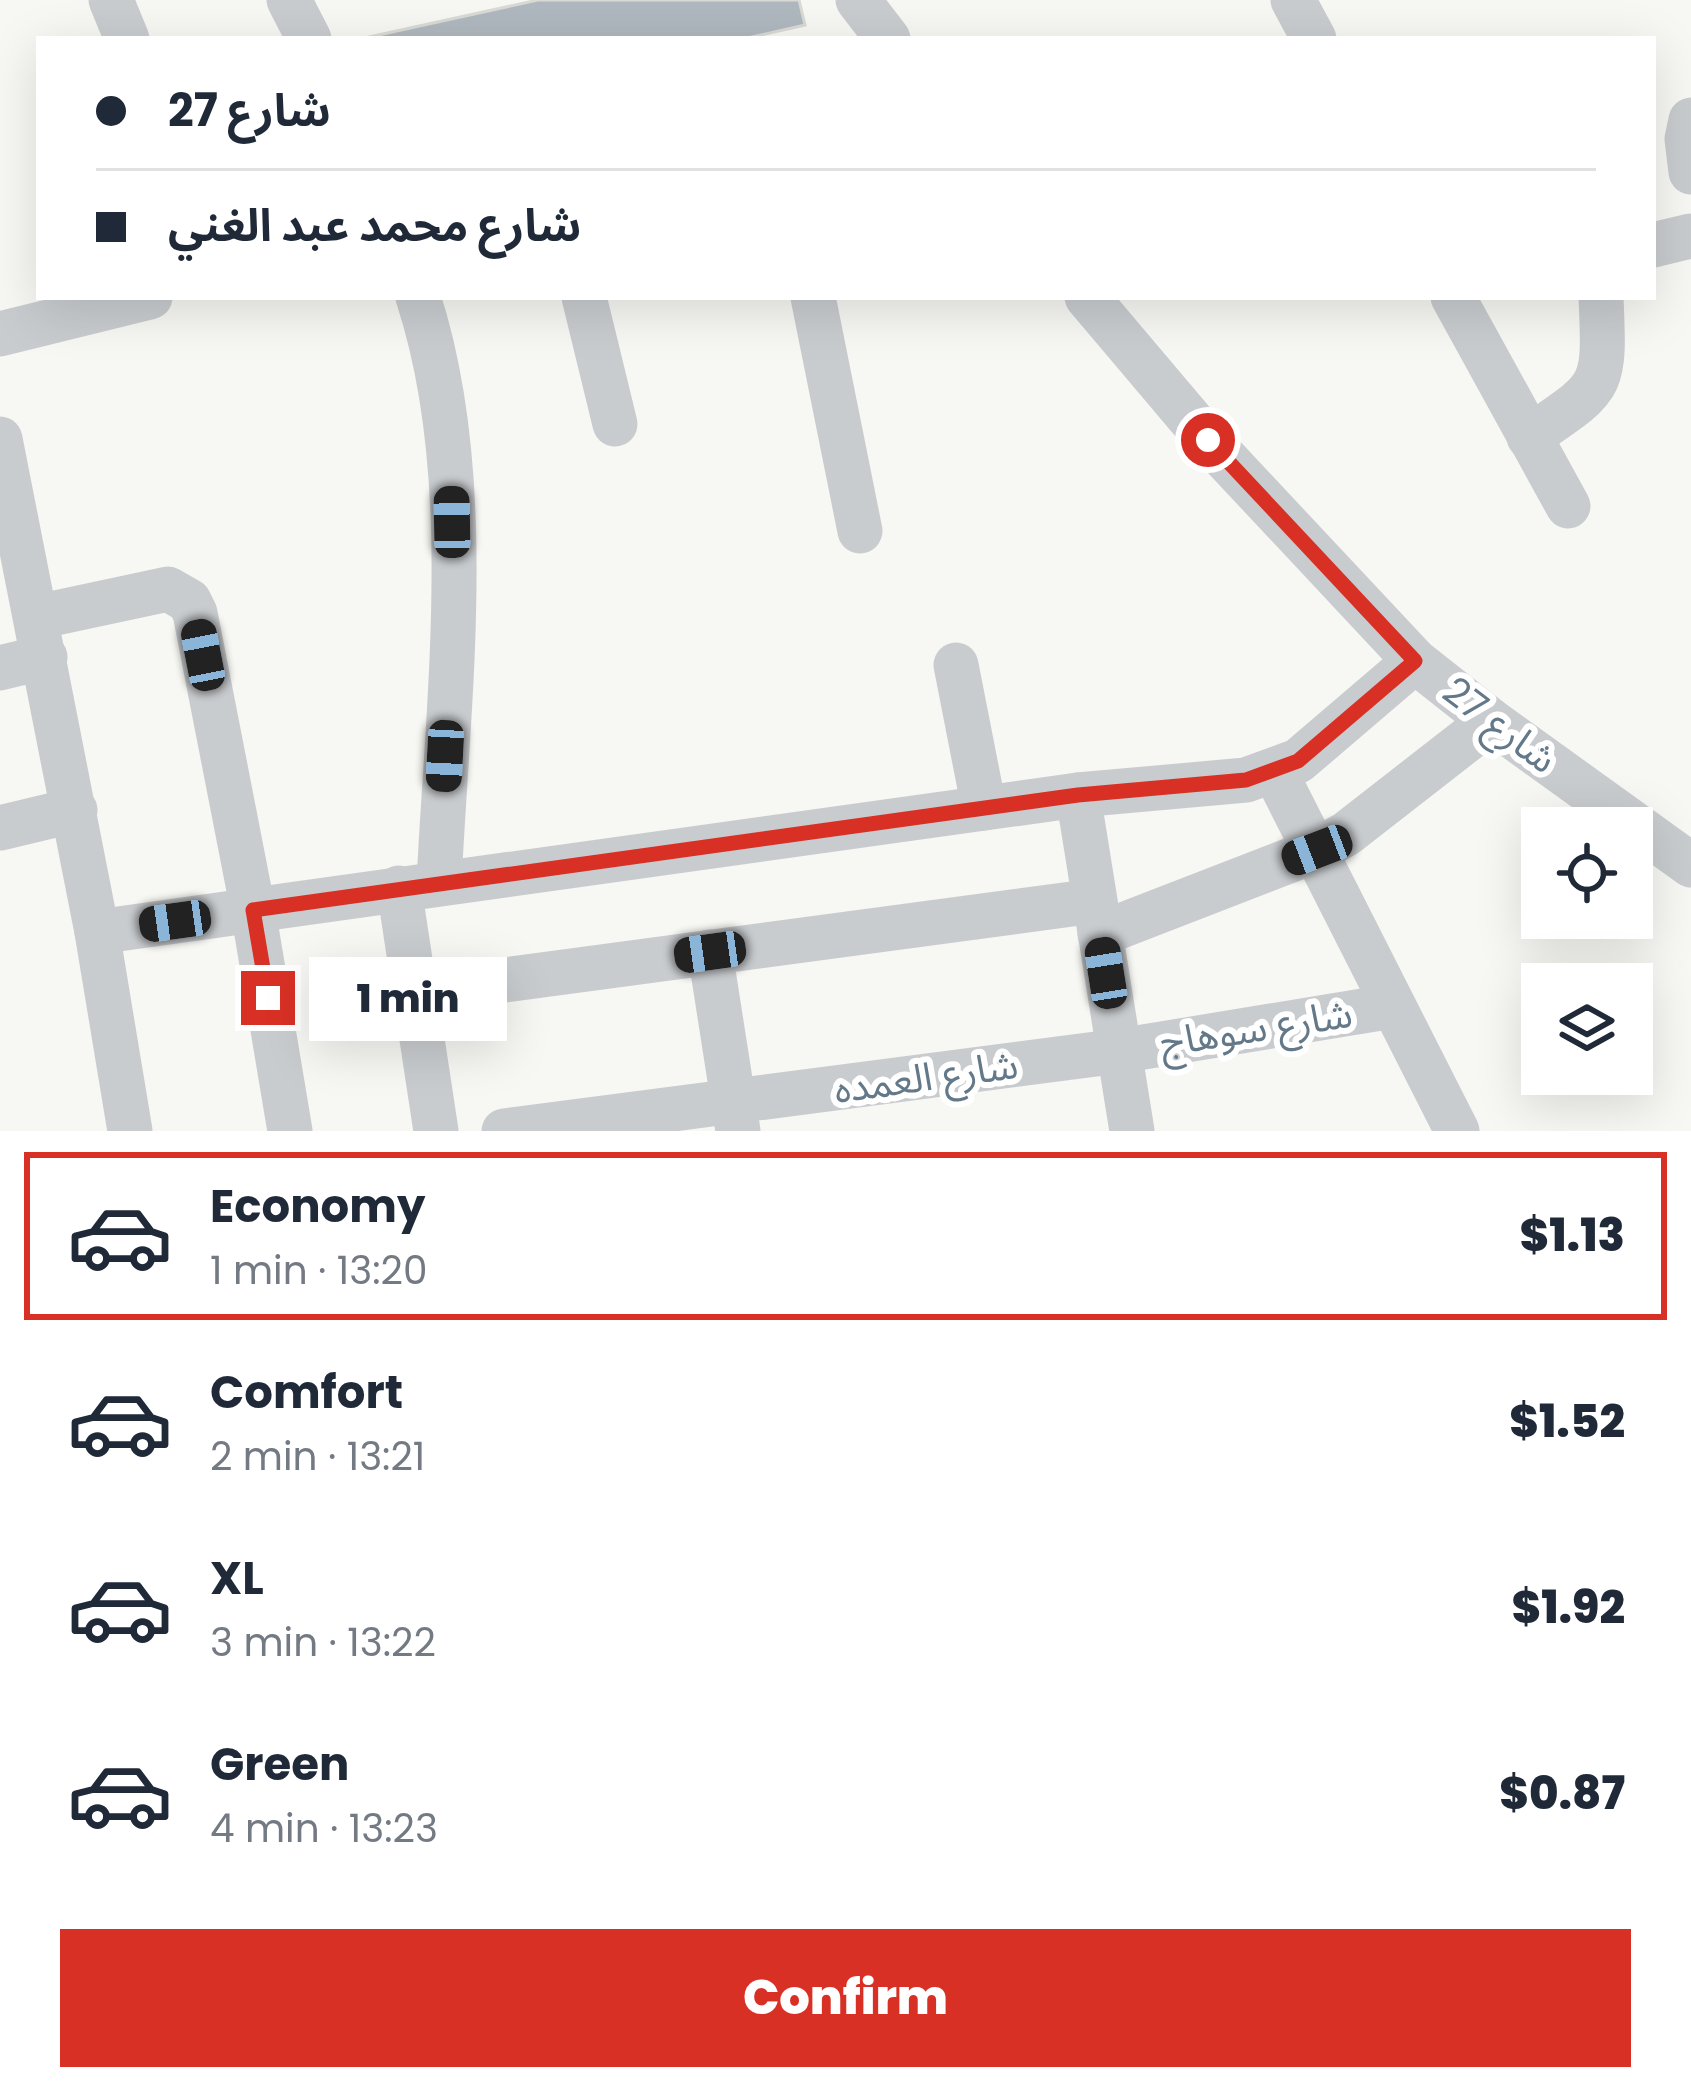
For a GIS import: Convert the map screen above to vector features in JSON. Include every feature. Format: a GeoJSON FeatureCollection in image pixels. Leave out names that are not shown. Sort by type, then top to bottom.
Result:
{"type":"FeatureCollection","features":[{"type":"Feature","properties":{"kind":"street"},"geometry":{"type":"LineString","coordinates":[[111,0],[126,36]]}},
{"type":"Feature","properties":{"kind":"street"},"geometry":{"type":"LineString","coordinates":[[289,0],[307,36]]}},
{"type":"Feature","properties":{"kind":"street"},"geometry":{"type":"LineString","coordinates":[[858,0],[886,36]]}},
{"type":"Feature","properties":{"kind":"street"},"geometry":{"type":"LineString","coordinates":[[1293,0],[1312,36]]}},
{"type":"Feature","properties":{"kind":"street"},"geometry":{"type":"LineString","coordinates":[[1691,120],[1687,128],[1691,172]]}},
{"type":"Feature","properties":{"kind":"street"},"geometry":{"type":"LineString","coordinates":[[1656,244],[1691,236]]}},
{"type":"Feature","properties":{"kind":"street"},"geometry":{"type":"LineString","coordinates":[[0,334],[139,300]]}},
{"type":"Feature","properties":{"kind":"street"},"geometry":{"type":"LineString","coordinates":[[419,300],[436,352],[450,452],[453,557],[419,885],[415,992],[436,1131]]}},
{"type":"Feature","properties":{"kind":"street"},"geometry":{"type":"LineString","coordinates":[[585,300],[614,424]]}},
{"type":"Feature","properties":{"kind":"street"},"geometry":{"type":"LineString","coordinates":[[814,300],[860,531]]}},
{"type":"Feature","properties":{"kind":"street","name":"شارع 27"},"geometry":{"type":"LineString","coordinates":[[1090,300],[1208,440],[1415,661],[1691,866]]}},
{"type":"Feature","properties":{"kind":"street"},"geometry":{"type":"LineString","coordinates":[[1456,300],[1568,506]]}},
{"type":"Feature","properties":{"kind":"street"},"geometry":{"type":"LineString","coordinates":[[1529,437],[1588,397],[1598,380],[1604,356],[1601,300]]}},
{"type":"Feature","properties":{"kind":"street"},"geometry":{"type":"LineString","coordinates":[[0,439],[98,932],[130,1131]]}},
{"type":"Feature","properties":{"kind":"street"},"geometry":{"type":"LineString","coordinates":[[0,668],[41,637],[168,590],[190,601],[253,910],[290,1131]]}},
{"type":"Feature","properties":{"kind":"street"},"geometry":{"type":"LineString","coordinates":[[98,932],[1078,795],[1246,780],[1275,772],[1318,746],[1415,661]]}},
{"type":"Feature","properties":{"kind":"street"},"geometry":{"type":"LineString","coordinates":[[956,665],[984,808]]}},
{"type":"Feature","properties":{"kind":"street"},"geometry":{"type":"LineString","coordinates":[[415,992],[710,952],[1097,918],[1317,850],[1346,834],[1491,721]]}},
{"type":"Feature","properties":{"kind":"street"},"geometry":{"type":"LineString","coordinates":[[1275,772],[1457,1131]]}},
{"type":"Feature","properties":{"kind":"street"},"geometry":{"type":"LineString","coordinates":[[1078,795],[1132,1131]]}},
{"type":"Feature","properties":{"kind":"street"},"geometry":{"type":"LineString","coordinates":[[0,828],[74,810]]}},
{"type":"Feature","properties":{"kind":"street"},"geometry":{"type":"LineString","coordinates":[[710,952],[735,1117]]}},
{"type":"Feature","properties":{"kind":"street","name":"شارع سوهاج"},"geometry":{"type":"LineString","coordinates":[[1119,1051],[1393,1006]]}},
{"type":"Feature","properties":{"kind":"street","name":"شارع العمده"},"geometry":{"type":"LineString","coordinates":[[504,1131],[735,1117],[1119,1051]]}},
{"type":"Feature","properties":{"kind":"building"},"geometry":{"type":"Polygon","coordinates":[[[538,0],[799,0],[805,25],[756,36],[374,36],[538,0]]]}},
{"type":"Feature","properties":{"kind":"route"},"geometry":{"type":"LineString","coordinates":[[268,998],[253,910],[1078,795],[1246,780],[1298,761],[1415,661],[1208,440]]}}]}
